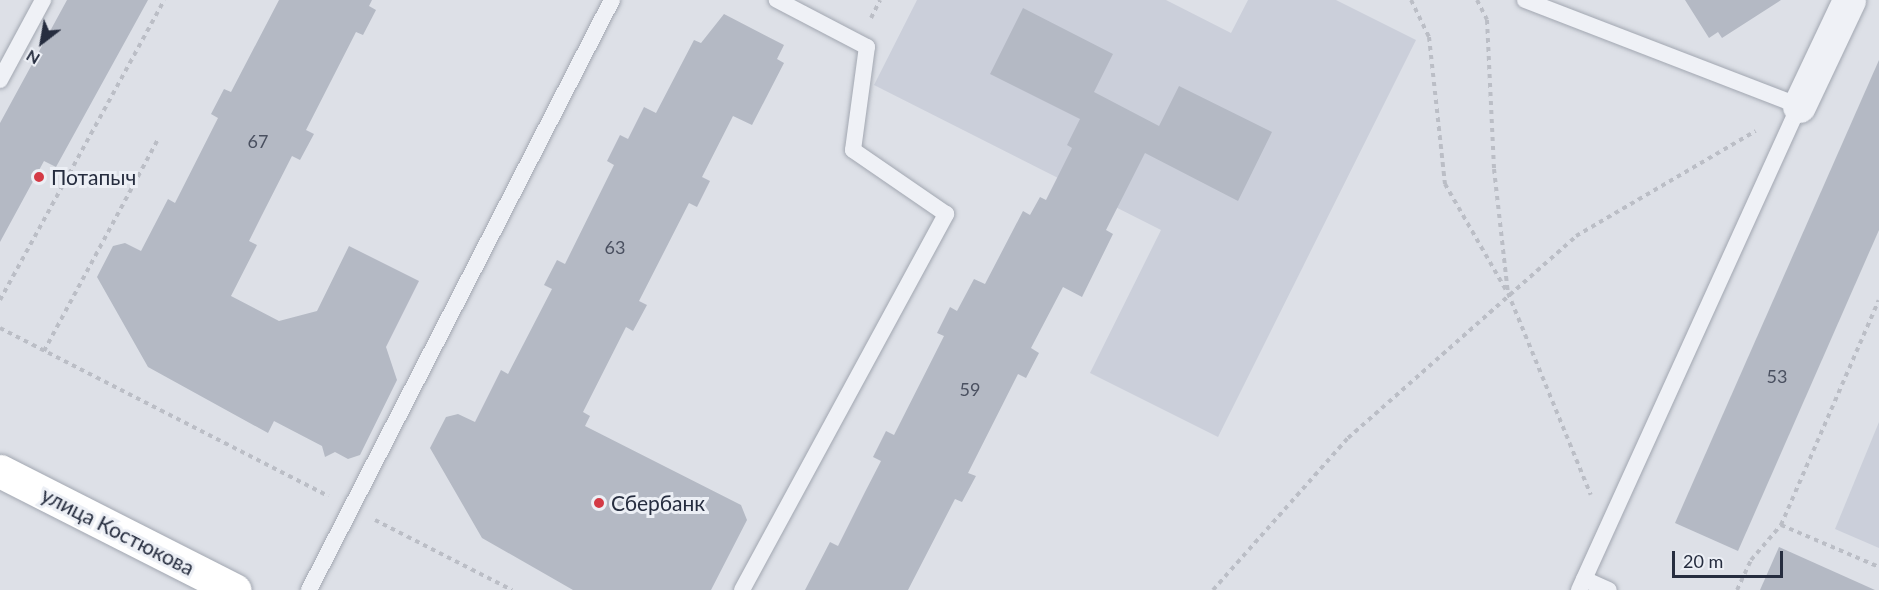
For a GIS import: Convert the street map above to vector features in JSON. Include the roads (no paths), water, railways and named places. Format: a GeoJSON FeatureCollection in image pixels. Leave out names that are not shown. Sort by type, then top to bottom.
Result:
{"type":"FeatureCollection","features":[{"type":"Feature","properties":{"kind":"main road","name":"улица Костюкова"},"geometry":{"type":"LineString","coordinates":[[0,471],[235,590]]}},
{"type":"Feature","properties":{"kind":"street"},"geometry":{"type":"LineString","coordinates":[[1799,106],[1849,0]]}},
{"type":"Feature","properties":{"kind":"lane"},"geometry":{"type":"LineString","coordinates":[[0,80],[43,0]]}},
{"type":"Feature","properties":{"kind":"lane"},"geometry":{"type":"LineString","coordinates":[[309,590],[612,0]]}},
{"type":"Feature","properties":{"kind":"lane"},"geometry":{"type":"LineString","coordinates":[[742,590],[946,214],[853,150],[867,47],[777,0]]}},
{"type":"Feature","properties":{"kind":"lane"},"geometry":{"type":"LineString","coordinates":[[1525,0],[1799,106],[1582,584],[1609,590]]}},
{"type":"Feature","properties":{"kind":"place","name":"Потапыч"},"geometry":{"type":"Point","coordinates":[39,177]}},
{"type":"Feature","properties":{"kind":"place","name":"Сбербанк"},"geometry":{"type":"Point","coordinates":[599,503]}}]}
